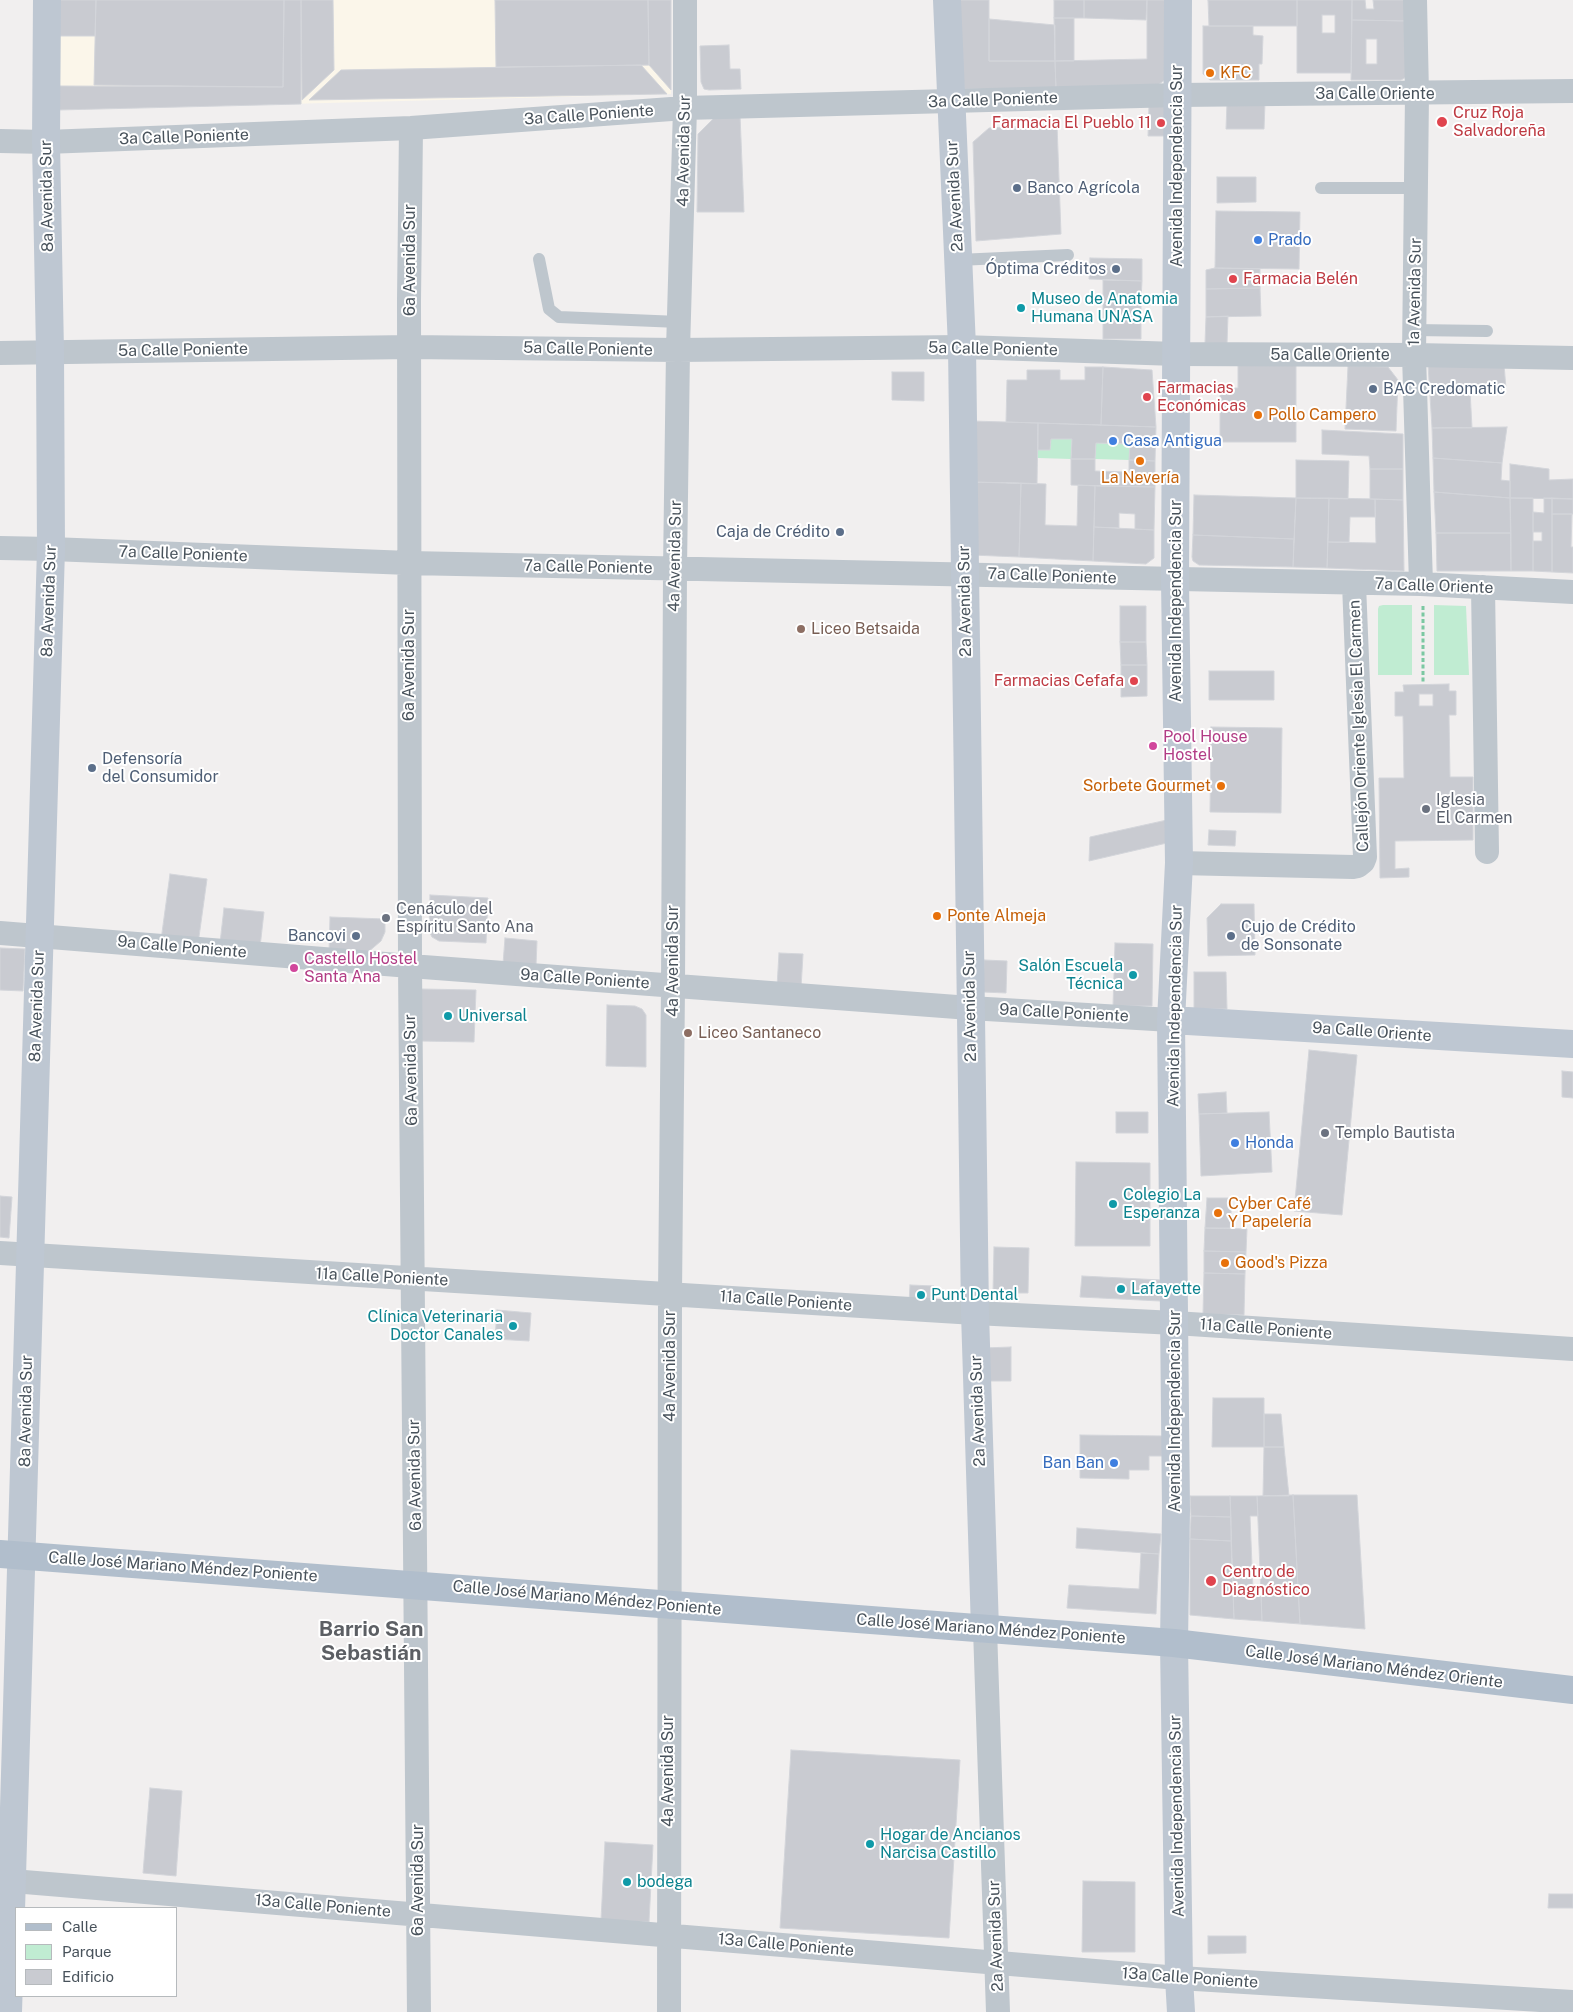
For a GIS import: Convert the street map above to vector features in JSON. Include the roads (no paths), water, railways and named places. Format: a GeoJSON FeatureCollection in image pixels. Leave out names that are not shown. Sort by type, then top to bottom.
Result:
{"type":"FeatureCollection","features":[{"type":"Feature","properties":{"kind":"main road","name":"8a Avenida Sur"},"geometry":{"type":"LineString","coordinates":[[8,2012],[6,1880],[11,1555],[29,1255],[51,549],[46,142],[47,0]]}},
{"type":"Feature","properties":{"kind":"main road","name":"2a Avenida Sur"},"geometry":{"type":"LineString","coordinates":[[947,0],[962,347],[975,1313],[985,1629]]}},
{"type":"Feature","properties":{"kind":"main road","name":"Avenida Independencia Sur"},"geometry":{"type":"LineString","coordinates":[[1178,0],[1175,581],[1179,863],[1171,1020],[1176,1510],[1174,1643],[1181,2012]]}},
{"type":"Feature","properties":{"kind":"main road","name":"9a Calle Oriente"},"geometry":{"type":"LineString","coordinates":[[1171,1020],[1573,1044]]}},
{"type":"Feature","properties":{"kind":"main road","name":"Calle José Mariano Méndez Poniente"},"geometry":{"type":"LineString","coordinates":[[11,1555],[1174,1643]]}},
{"type":"Feature","properties":{"kind":"main road","name":"Calle José Mariano Méndez Oriente"},"geometry":{"type":"LineString","coordinates":[[1174,1643],[1573,1690]]}},
{"type":"Feature","properties":{"kind":"street","name":"4a Avenida Sur"},"geometry":{"type":"LineString","coordinates":[[669,2012],[670,1294],[674,986],[675,569],[678,350],[685,108],[685,0]]}},
{"type":"Feature","properties":{"kind":"street","name":"1a Avenida Sur"},"geometry":{"type":"LineString","coordinates":[[1414,0],[1417,94],[1414,355],[1422,595]]}},
{"type":"Feature","properties":{"kind":"street","name":"3a Calle Oriente"},"geometry":{"type":"LineString","coordinates":[[1178,95],[1573,91]]}},
{"type":"Feature","properties":{"kind":"street","name":"3a Calle Poniente"},"geometry":{"type":"LineString","coordinates":[[0,141],[46,142],[411,128],[685,108],[1178,95]]}},
{"type":"Feature","properties":{"kind":"street","name":"6a Avenida Sur"},"geometry":{"type":"LineString","coordinates":[[411,128],[410,966],[419,2012]]}},
{"type":"Feature","properties":{"kind":"street","name":"5a Calle Poniente"},"geometry":{"type":"LineString","coordinates":[[0,353],[410,347],[678,350],[962,347],[1176,354]]}},
{"type":"Feature","properties":{"kind":"street","name":"5a Calle Oriente"},"geometry":{"type":"LineString","coordinates":[[1176,354],[1573,358]]}},
{"type":"Feature","properties":{"kind":"street","name":"7a Calle Poniente"},"geometry":{"type":"LineString","coordinates":[[0,548],[409,563],[965,574],[1175,581]]}},
{"type":"Feature","properties":{"kind":"street","name":"7a Calle Oriente"},"geometry":{"type":"LineString","coordinates":[[1175,581],[1354,584],[1422,595],[1483,587],[1573,592]]}},
{"type":"Feature","properties":{"kind":"street","name":"Callejón Oriente Iglesia El Carmen"},"geometry":{"type":"LineString","coordinates":[[1179,863],[1353,868],[1363,862],[1365,857],[1354,584]]}},
{"type":"Feature","properties":{"kind":"street"},"geometry":{"type":"LineString","coordinates":[[1483,587],[1487,852]]}},
{"type":"Feature","properties":{"kind":"street","name":"9a Calle Poniente"},"geometry":{"type":"LineString","coordinates":[[0,933],[970,1008],[1171,1020]]}},
{"type":"Feature","properties":{"kind":"street","name":"11a Calle Poniente"},"geometry":{"type":"LineString","coordinates":[[0,1253],[975,1313],[1175,1323],[1573,1349]]}},
{"type":"Feature","properties":{"kind":"street","name":"2a Avenida Sur"},"geometry":{"type":"LineString","coordinates":[[985,1629],[998,1962],[998,2012]]}},
{"type":"Feature","properties":{"kind":"street","name":"13a Calle Poniente"},"geometry":{"type":"LineString","coordinates":[[6,1880],[1179,1978],[1573,2002]]}},
{"type":"Feature","properties":{"kind":"lane"},"geometry":{"type":"LineString","coordinates":[[1321,188],[1416,188]]}},
{"type":"Feature","properties":{"kind":"lane"},"geometry":{"type":"LineString","coordinates":[[958,260],[1068,255]]}},
{"type":"Feature","properties":{"kind":"lane"},"geometry":{"type":"LineString","coordinates":[[539,258],[549,309],[559,318],[680,322]]}},
{"type":"Feature","properties":{"kind":"lane"},"geometry":{"type":"LineString","coordinates":[[1414,330],[1487,331]]}},
{"type":"Feature","properties":{"kind":"place","name":"KFC"},"geometry":{"type":"Point","coordinates":[1210,73]}},
{"type":"Feature","properties":{"kind":"place","name":"Cruz Roja Salvadoreña"},"geometry":{"type":"Point","coordinates":[1442,122]}},
{"type":"Feature","properties":{"kind":"place","name":"Farmacia El Pueblo 11"},"geometry":{"type":"Point","coordinates":[1161,123]}},
{"type":"Feature","properties":{"kind":"place","name":"Banco Agrícola"},"geometry":{"type":"Point","coordinates":[1017,188]}},
{"type":"Feature","properties":{"kind":"place","name":"Prado"},"geometry":{"type":"Point","coordinates":[1258,240]}},
{"type":"Feature","properties":{"kind":"place","name":"Óptima Créditos"},"geometry":{"type":"Point","coordinates":[1116,269]}},
{"type":"Feature","properties":{"kind":"place","name":"Farmacia Belén"},"geometry":{"type":"Point","coordinates":[1233,279]}},
{"type":"Feature","properties":{"kind":"place","name":"Museo de Anatomia Humana UNASA"},"geometry":{"type":"Point","coordinates":[1021,308]}},
{"type":"Feature","properties":{"kind":"place","name":"BAC Credomatic"},"geometry":{"type":"Point","coordinates":[1373,389]}},
{"type":"Feature","properties":{"kind":"place","name":"Farmacias Económicas"},"geometry":{"type":"Point","coordinates":[1147,397]}},
{"type":"Feature","properties":{"kind":"place","name":"Pollo Campero"},"geometry":{"type":"Point","coordinates":[1258,415]}},
{"type":"Feature","properties":{"kind":"place","name":"Casa Antigua"},"geometry":{"type":"Point","coordinates":[1113,441]}},
{"type":"Feature","properties":{"kind":"place","name":"La Nevería"},"geometry":{"type":"Point","coordinates":[1140,461]}},
{"type":"Feature","properties":{"kind":"place","name":"Caja de Crédito"},"geometry":{"type":"Point","coordinates":[840,532]}},
{"type":"Feature","properties":{"kind":"place","name":"Liceo Betsaida"},"geometry":{"type":"Point","coordinates":[801,629]}},
{"type":"Feature","properties":{"kind":"place","name":"Farmacias Cefafa"},"geometry":{"type":"Point","coordinates":[1134,681]}},
{"type":"Feature","properties":{"kind":"place","name":"Pool House Hostel"},"geometry":{"type":"Point","coordinates":[1153,746]}},
{"type":"Feature","properties":{"kind":"place","name":"Defensoría del Consumidor"},"geometry":{"type":"Point","coordinates":[92,768]}},
{"type":"Feature","properties":{"kind":"place","name":"Sorbete Gourmet"},"geometry":{"type":"Point","coordinates":[1221,786]}},
{"type":"Feature","properties":{"kind":"place","name":"Iglesia El Carmen"},"geometry":{"type":"Point","coordinates":[1426,809]}},
{"type":"Feature","properties":{"kind":"place","name":"Ponte Almeja"},"geometry":{"type":"Point","coordinates":[937,916]}},
{"type":"Feature","properties":{"kind":"place","name":"Cenáculo del Espíritu Santo Ana"},"geometry":{"type":"Point","coordinates":[386,918]}},
{"type":"Feature","properties":{"kind":"place","name":"Bancovi"},"geometry":{"type":"Point","coordinates":[356,936]}},
{"type":"Feature","properties":{"kind":"place","name":"Cujo de Crédito de Sonsonate"},"geometry":{"type":"Point","coordinates":[1231,936]}},
{"type":"Feature","properties":{"kind":"place","name":"Castello Hostel Santa Ana"},"geometry":{"type":"Point","coordinates":[294,968]}},
{"type":"Feature","properties":{"kind":"place","name":"Salón Escuela Técnica"},"geometry":{"type":"Point","coordinates":[1133,975]}},
{"type":"Feature","properties":{"kind":"place","name":"Universal"},"geometry":{"type":"Point","coordinates":[448,1016]}},
{"type":"Feature","properties":{"kind":"place","name":"Liceo Santaneco"},"geometry":{"type":"Point","coordinates":[688,1033]}},
{"type":"Feature","properties":{"kind":"place","name":"Templo Bautista"},"geometry":{"type":"Point","coordinates":[1325,1133]}},
{"type":"Feature","properties":{"kind":"place","name":"Honda"},"geometry":{"type":"Point","coordinates":[1235,1143]}},
{"type":"Feature","properties":{"kind":"place","name":"Colegio La Esperanza"},"geometry":{"type":"Point","coordinates":[1113,1204]}},
{"type":"Feature","properties":{"kind":"place","name":"Cyber Café Y Papelería"},"geometry":{"type":"Point","coordinates":[1218,1213]}},
{"type":"Feature","properties":{"kind":"place","name":"Good's Pizza"},"geometry":{"type":"Point","coordinates":[1225,1263]}},
{"type":"Feature","properties":{"kind":"place","name":"Lafayette"},"geometry":{"type":"Point","coordinates":[1121,1289]}},
{"type":"Feature","properties":{"kind":"place","name":"Punt Dental"},"geometry":{"type":"Point","coordinates":[921,1295]}},
{"type":"Feature","properties":{"kind":"place","name":"Clínica Veterinaria Doctor Canales"},"geometry":{"type":"Point","coordinates":[513,1326]}},
{"type":"Feature","properties":{"kind":"place","name":"Ban Ban"},"geometry":{"type":"Point","coordinates":[1114,1463]}},
{"type":"Feature","properties":{"kind":"place","name":"Centro de Diagnóstico"},"geometry":{"type":"Point","coordinates":[1211,1581]}},
{"type":"Feature","properties":{"kind":"place","name":"Hogar de Ancianos Narcisa Castillo"},"geometry":{"type":"Point","coordinates":[870,1844]}},
{"type":"Feature","properties":{"kind":"place","name":"bodega"},"geometry":{"type":"Point","coordinates":[627,1882]}},
{"type":"Feature","properties":{"kind":"district","name":"Barrio San Sebastián"},"geometry":{"type":"Point","coordinates":[371,1642]}}]}
